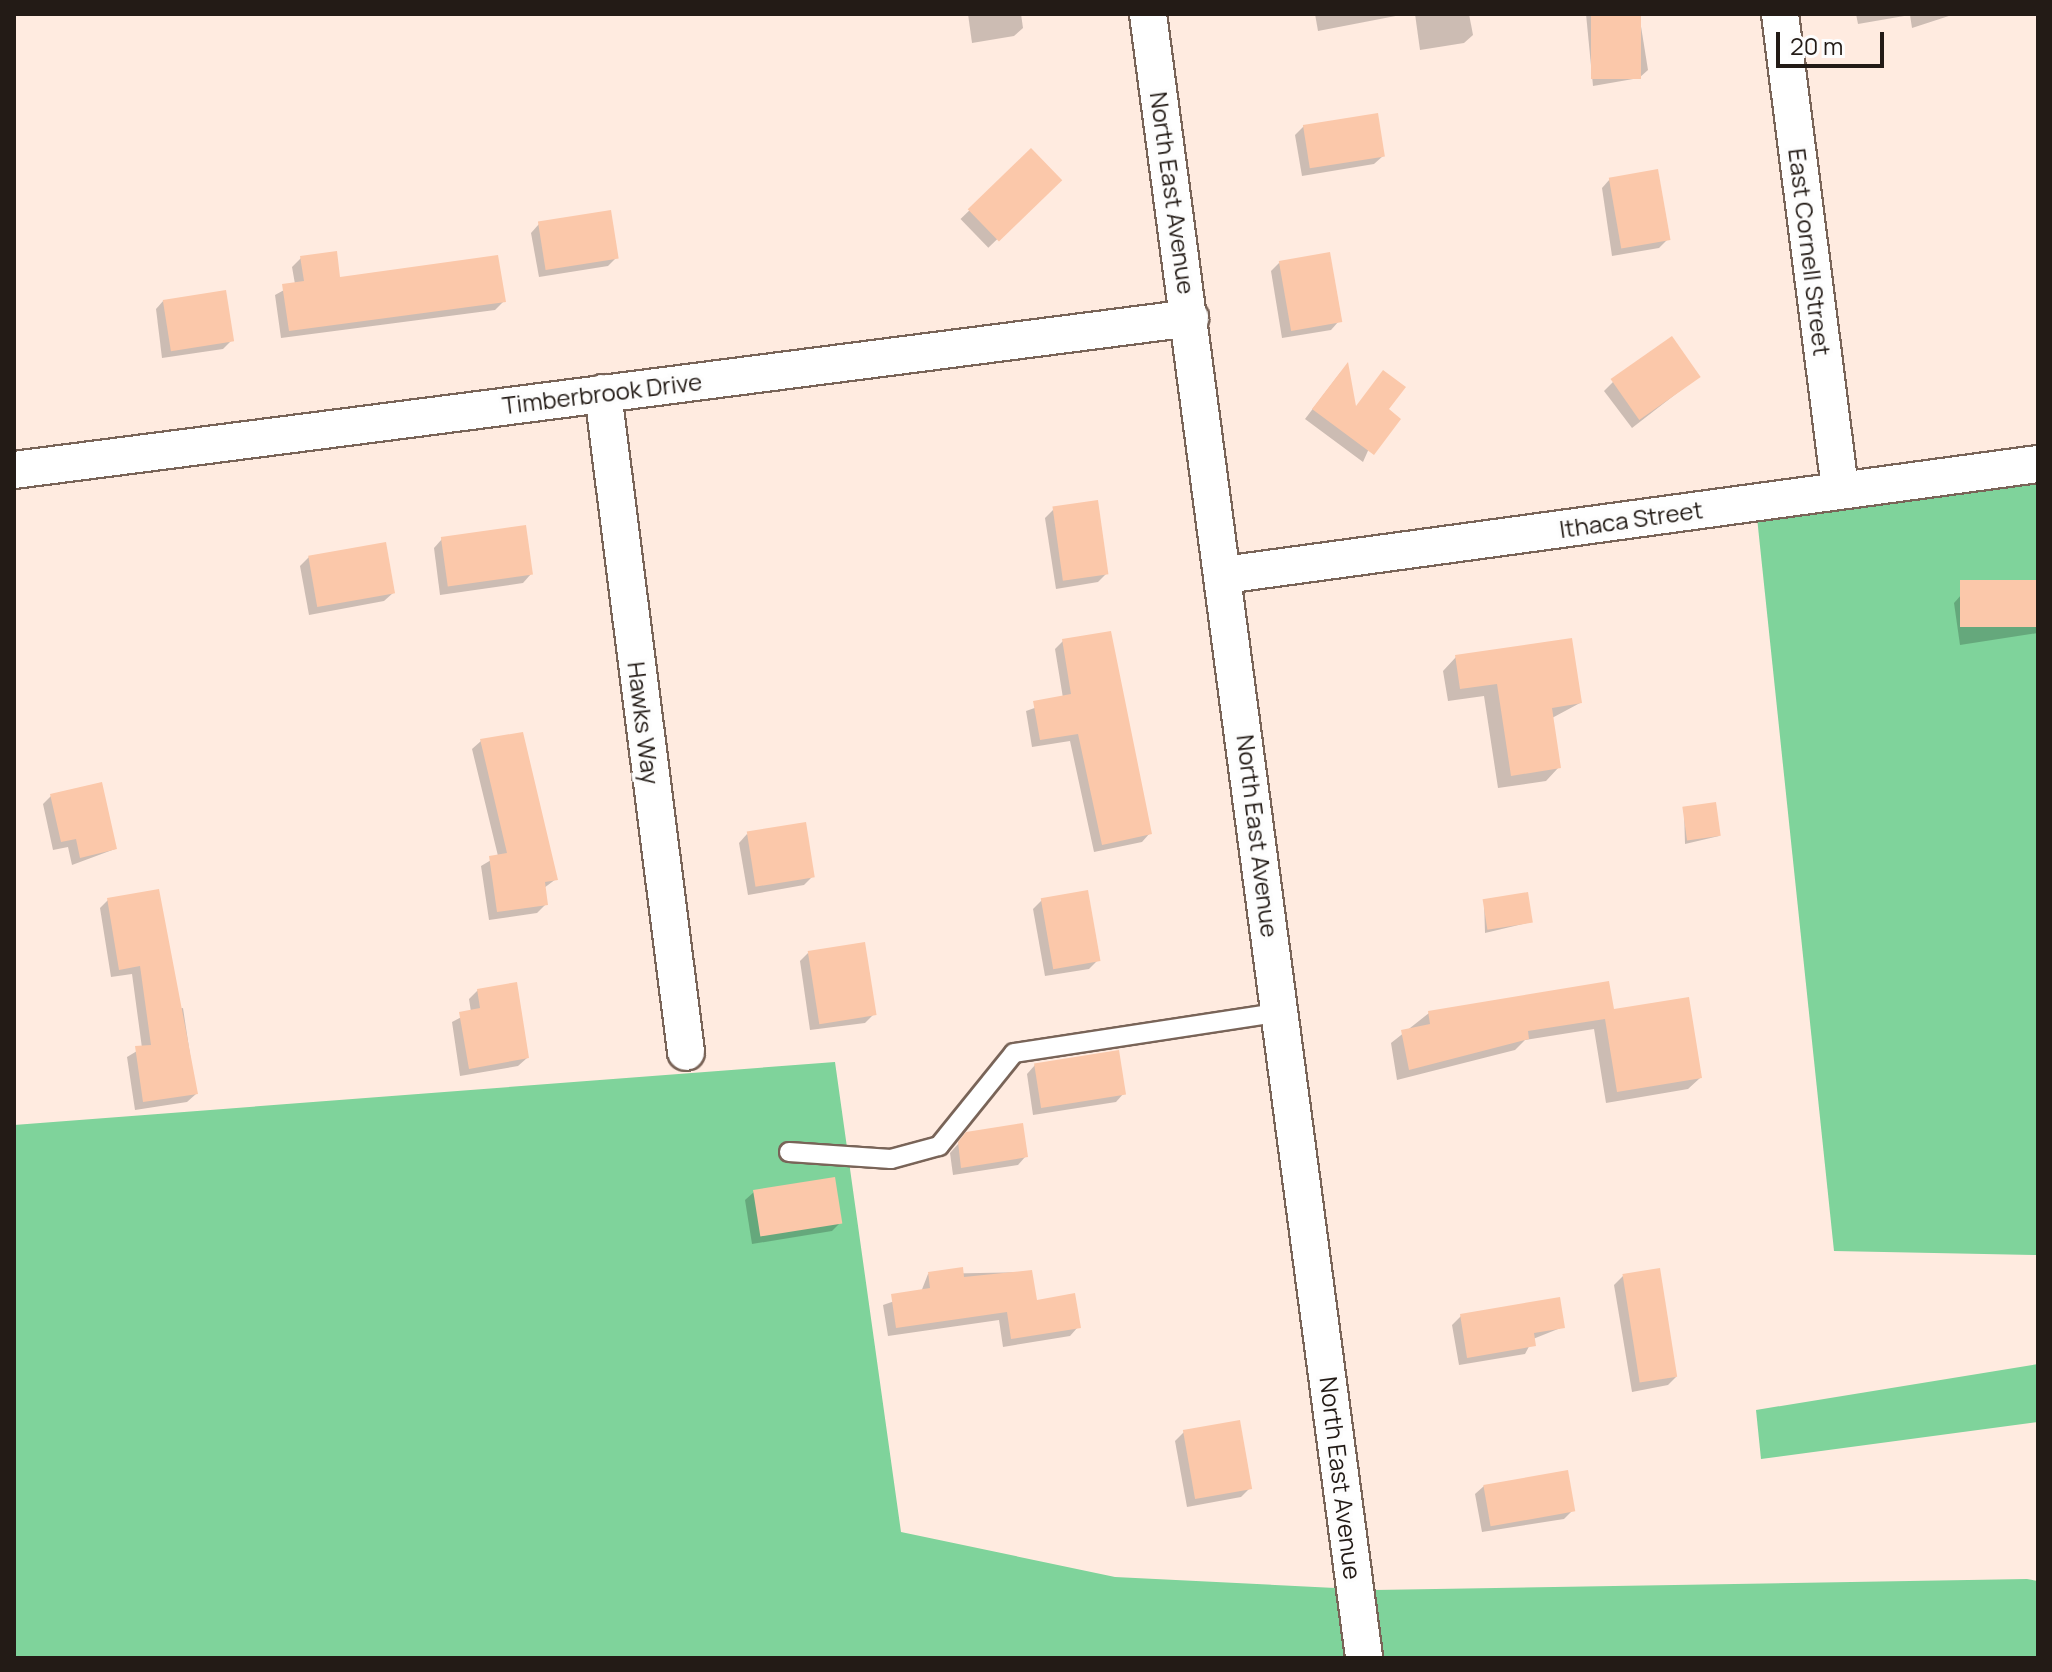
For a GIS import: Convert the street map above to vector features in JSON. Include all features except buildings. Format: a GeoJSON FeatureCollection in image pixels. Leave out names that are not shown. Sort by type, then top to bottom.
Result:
{"type":"FeatureCollection","features":[{"type":"Feature","properties":{"kind":"street","name":"North East Avenue"},"geometry":{"type":"LineString","coordinates":[[1148,14],[1364,1658]]}},
{"type":"Feature","properties":{"kind":"street","name":"East Cornell Street"},"geometry":{"type":"LineString","coordinates":[[1780,14],[1840,490]]}},
{"type":"Feature","properties":{"kind":"street","name":"Timberbrook Drive"},"geometry":{"type":"LineString","coordinates":[[14,470],[1190,318]]}},
{"type":"Feature","properties":{"kind":"street","name":"Hawks Way"},"geometry":{"type":"LineString","coordinates":[[603,393],[686,1052]]}},
{"type":"Feature","properties":{"kind":"street","name":"Ithaca Street"},"geometry":{"type":"LineString","coordinates":[[1224,575],[2038,464]]}},
{"type":"Feature","properties":{"kind":"lane"},"geometry":{"type":"LineString","coordinates":[[789,1152],[891,1159],[939,1146],[1014,1053],[1281,1012]]}},
{"type":"Feature","properties":{"kind":"green space"},"geometry":{"type":"Polygon","coordinates":[[[2038,469],[2038,1255],[1834,1251],[1756,508],[2038,469]]]}},
{"type":"Feature","properties":{"kind":"green space"},"geometry":{"type":"Polygon","coordinates":[[[835,1062],[901,1532],[1115,1577],[1375,1590],[2027,1579],[2038,1581],[2038,1658],[14,1658],[14,1125],[835,1062]]]}},
{"type":"Feature","properties":{"kind":"green space"},"geometry":{"type":"Polygon","coordinates":[[[2038,1364],[2038,1422],[1761,1459],[1756,1410],[2038,1364]]]}}]}
